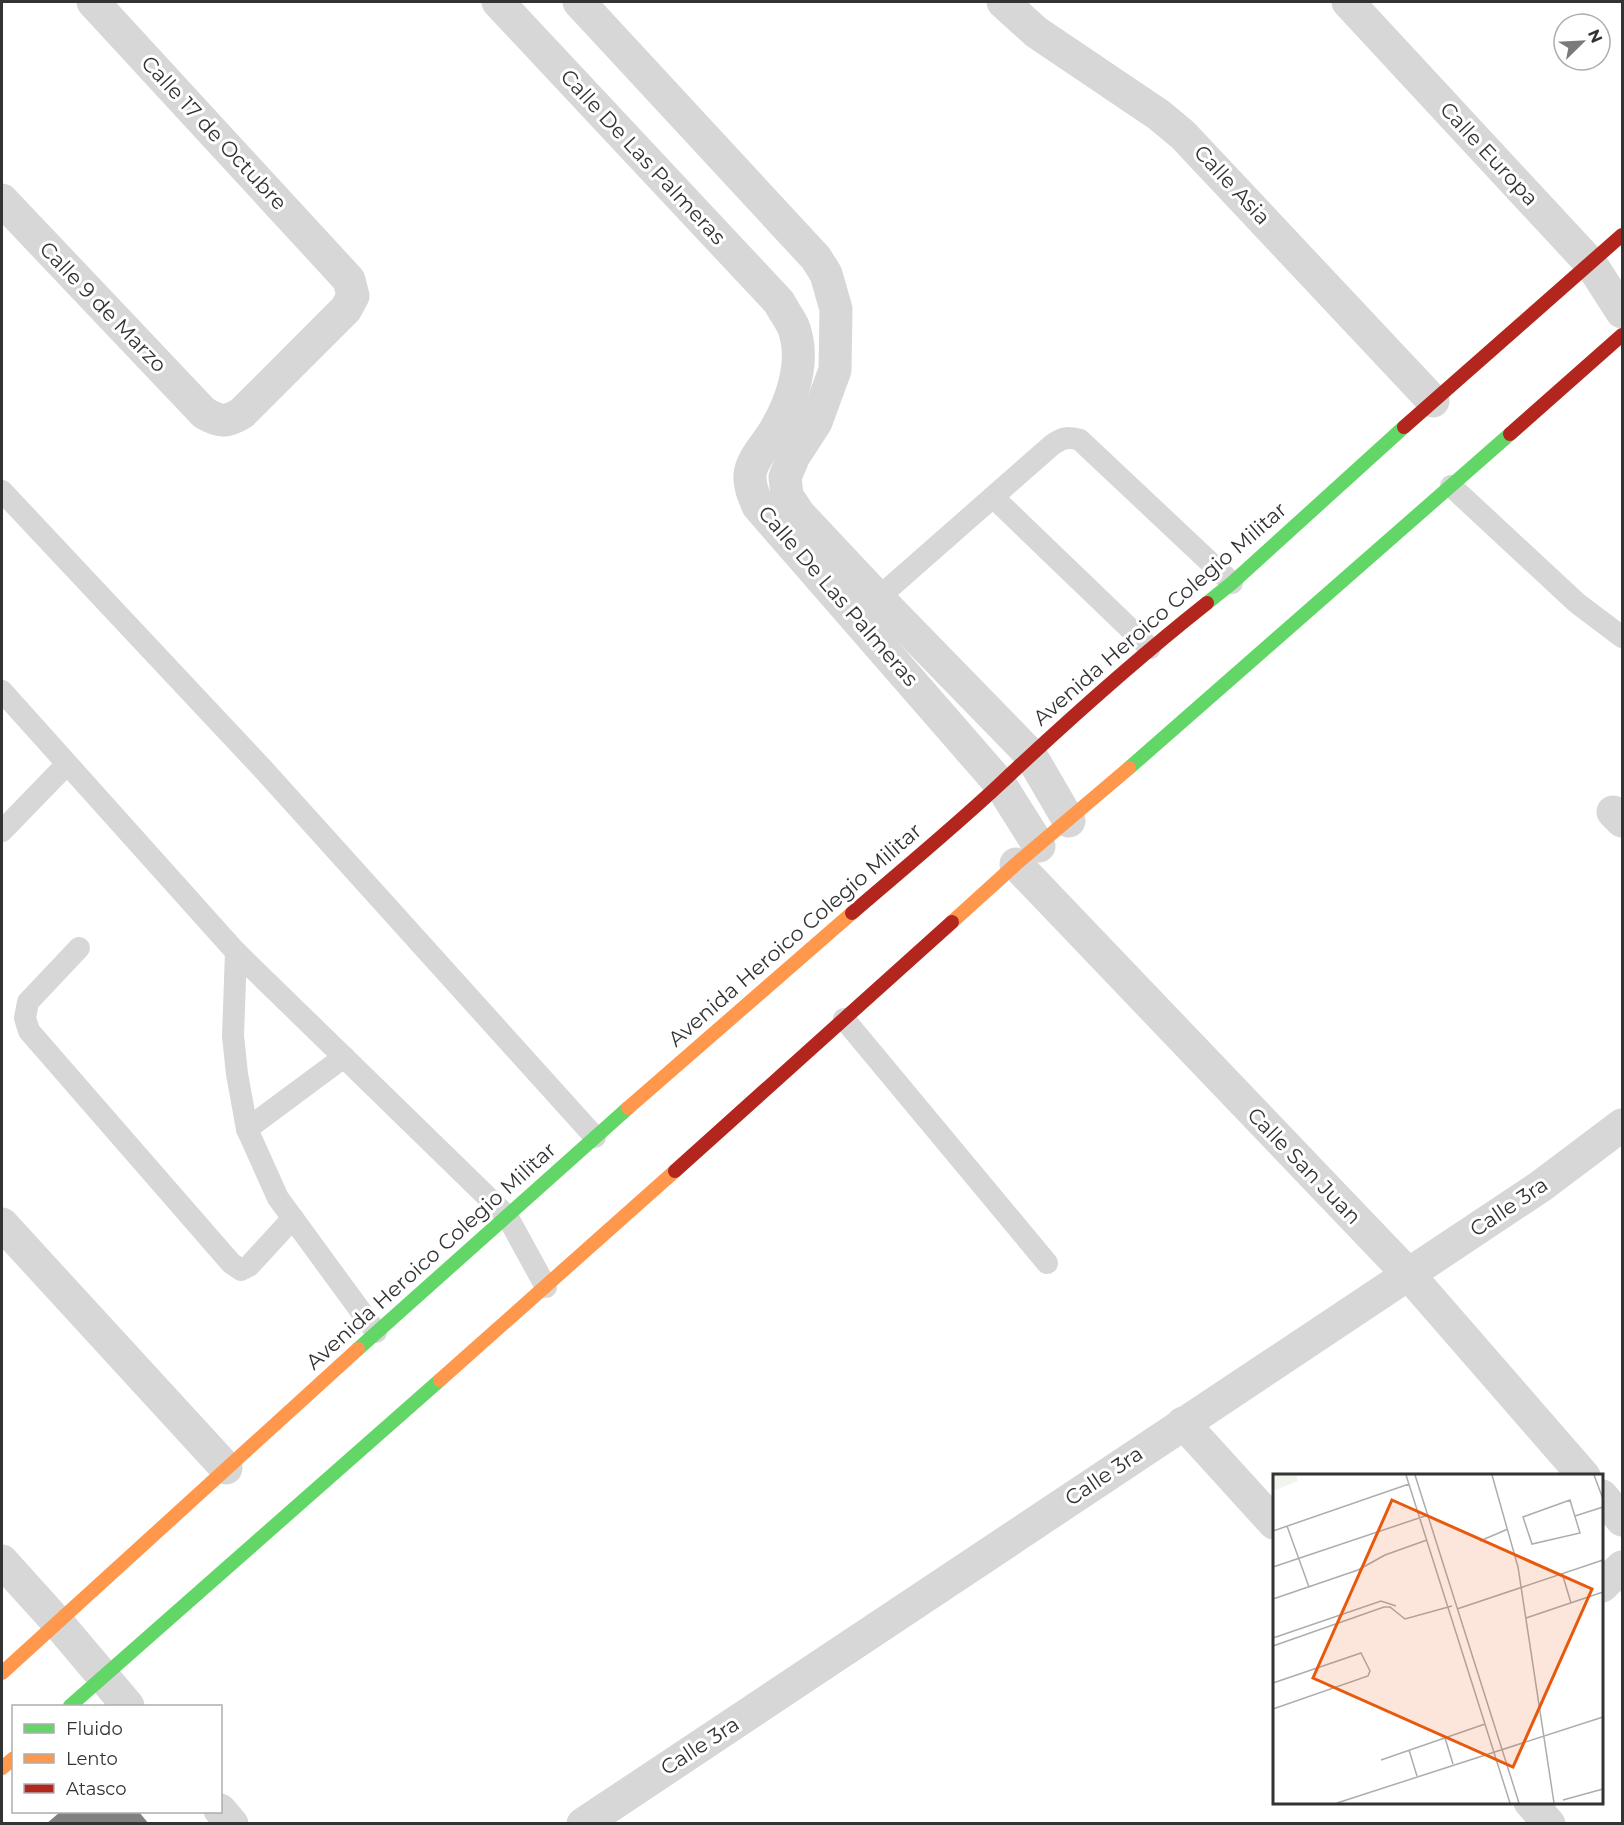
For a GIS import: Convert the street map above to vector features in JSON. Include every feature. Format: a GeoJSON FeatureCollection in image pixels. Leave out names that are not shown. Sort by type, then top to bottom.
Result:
{"type":"FeatureCollection","features":[{"type":"Feature","properties":{"kind":"main road","name":"Avenida Heroico Colegio Militar"},"geometry":{"type":"LineString","coordinates":[[2,1673],[376,1332],[595,1137],[1000,784],[1030,754],[1150,648],[1232,583],[1433,400],[1623,235]]}},
{"type":"Feature","properties":{"kind":"main road"},"geometry":{"type":"LineString","coordinates":[[72,1705],[546,1287],[1028,855],[1623,334]]}},
{"type":"Feature","properties":{"kind":"street","name":"Calle 17 de Octubre"},"geometry":{"type":"LineString","coordinates":[[93,2],[349,280],[353,296],[346,309],[242,413],[232,419],[219,421],[204,413]]}},
{"type":"Feature","properties":{"kind":"street","name":"Calle De Las Palmeras"},"geometry":{"type":"LineString","coordinates":[[498,2],[779,302],[793,326],[799,351],[796,379],[782,420],[752,465],[750,485],[758,506],[1000,784],[1028,855]]}},
{"type":"Feature","properties":{"kind":"street","name":"Calle De Las Palmeras"},"geometry":{"type":"LineString","coordinates":[[579,2],[816,258],[826,274],[836,309],[835,370],[816,422],[794,456],[785,477],[787,496],[799,513],[878,598],[1030,754],[1069,820]]}},
{"type":"Feature","properties":{"kind":"street","name":"Calle Asia"},"geometry":{"type":"LineString","coordinates":[[1003,2],[1036,32],[1183,135],[1433,400]]}},
{"type":"Feature","properties":{"kind":"street","name":"Calle Europa"},"geometry":{"type":"LineString","coordinates":[[1348,2],[1591,264],[1623,312]]}},
{"type":"Feature","properties":{"kind":"street","name":"Calle 9 de Marzo"},"geometry":{"type":"LineString","coordinates":[[2,200],[204,413]]}},
{"type":"Feature","properties":{"kind":"street"},"geometry":{"type":"LineString","coordinates":[[799,351],[836,336]]}},
{"type":"Feature","properties":{"kind":"street","name":"Calle San Juan"},"geometry":{"type":"LineString","coordinates":[[1028,855],[1409,1275],[1582,1474]]}},
{"type":"Feature","properties":{"kind":"street","name":"Calle 3ra"},"geometry":{"type":"LineString","coordinates":[[583,1824],[1183,1423],[1409,1275],[1541,1186],[1623,1125]]}},
{"type":"Feature","properties":{"kind":"street"},"geometry":{"type":"LineString","coordinates":[[2,1224],[226,1468]]}},
{"type":"Feature","properties":{"kind":"street"},"geometry":{"type":"LineString","coordinates":[[1183,1423],[1273,1521]]}},
{"type":"Feature","properties":{"kind":"street"},"geometry":{"type":"LineString","coordinates":[[1603,1497],[1623,1520]]}},
{"type":"Feature","properties":{"kind":"street"},"geometry":{"type":"LineString","coordinates":[[2,1560],[126,1705]]}},
{"type":"Feature","properties":{"kind":"street"},"geometry":{"type":"LineString","coordinates":[[1603,1585],[1623,1568]]}},
{"type":"Feature","properties":{"kind":"street"},"geometry":{"type":"LineString","coordinates":[[1531,1804],[1549,1824]]}},
{"type":"Feature","properties":{"kind":"street"},"geometry":{"type":"LineString","coordinates":[[222,1812],[232,1824]]}},
{"type":"Feature","properties":{"kind":"lane"},"geometry":{"type":"LineString","coordinates":[[878,598],[1052,445],[1070,437],[1080,440],[1232,583]]}},
{"type":"Feature","properties":{"kind":"lane"},"geometry":{"type":"LineString","coordinates":[[1451,486],[1576,603],[1623,637]]}},
{"type":"Feature","properties":{"kind":"lane"},"geometry":{"type":"LineString","coordinates":[[2,491],[262,768],[595,1137]]}},
{"type":"Feature","properties":{"kind":"lane"},"geometry":{"type":"LineString","coordinates":[[993,497],[1150,648]]}},
{"type":"Feature","properties":{"kind":"lane"},"geometry":{"type":"LineString","coordinates":[[2,691],[236,952],[507,1216],[546,1287]]}},
{"type":"Feature","properties":{"kind":"lane"},"geometry":{"type":"LineString","coordinates":[[2,831],[67,764]]}},
{"type":"Feature","properties":{"kind":"lane"},"geometry":{"type":"LineString","coordinates":[[79,948],[28,1002],[25,1018],[28,1031],[231,1263],[241,1270],[249,1266],[293,1218]]}},
{"type":"Feature","properties":{"kind":"lane"},"geometry":{"type":"LineString","coordinates":[[236,952],[233,1036],[238,1082],[247,1129],[278,1198],[376,1332]]}},
{"type":"Feature","properties":{"kind":"lane"},"geometry":{"type":"LineString","coordinates":[[844,1019],[1047,1263]]}},
{"type":"Feature","properties":{"kind":"lane"},"geometry":{"type":"LineString","coordinates":[[247,1129],[344,1057]]}},
{"type":"Feature","properties":{"kind":"building"},"geometry":{"type":"Polygon","coordinates":[[[59,1813],[140,1813],[149,1824],[46,1824],[59,1813]]]}},
{"type":"Feature","properties":{"kind":"traffic: fast"},"geometry":{"type":"LineString","coordinates":[[1207,603],[1404,427]]}},
{"type":"Feature","properties":{"kind":"traffic: fast"},"geometry":{"type":"LineString","coordinates":[[1129,768],[1510,434]]}},
{"type":"Feature","properties":{"kind":"traffic: fast"},"geometry":{"type":"LineString","coordinates":[[358,1349],[628,1108]]}},
{"type":"Feature","properties":{"kind":"traffic: fast"},"geometry":{"type":"LineString","coordinates":[[71,1705],[440,1380]]}},
{"type":"Feature","properties":{"kind":"traffic: slow"},"geometry":{"type":"LineString","coordinates":[[952,922],[1129,768]]}},
{"type":"Feature","properties":{"kind":"traffic: slow"},"geometry":{"type":"LineString","coordinates":[[628,1108],[852,913]]}},
{"type":"Feature","properties":{"kind":"traffic: slow"},"geometry":{"type":"LineString","coordinates":[[440,1380],[675,1171]]}},
{"type":"Feature","properties":{"kind":"traffic: slow"},"geometry":{"type":"LineString","coordinates":[[2,1673],[358,1349]]}},
{"type":"Feature","properties":{"kind":"traffic: slow"},"geometry":{"type":"LineString","coordinates":[[2,1768],[12,1760]]}},
{"type":"Feature","properties":{"kind":"traffic: jam"},"geometry":{"type":"LineString","coordinates":[[1404,427],[1622,235]]}},
{"type":"Feature","properties":{"kind":"traffic: jam"},"geometry":{"type":"LineString","coordinates":[[1510,434],[1622,335]]}},
{"type":"Feature","properties":{"kind":"traffic: jam"},"geometry":{"type":"LineString","coordinates":[[852,913],[964,817],[1102,691],[1207,603]]}},
{"type":"Feature","properties":{"kind":"traffic: jam"},"geometry":{"type":"LineString","coordinates":[[675,1171],[952,922]]}}]}
